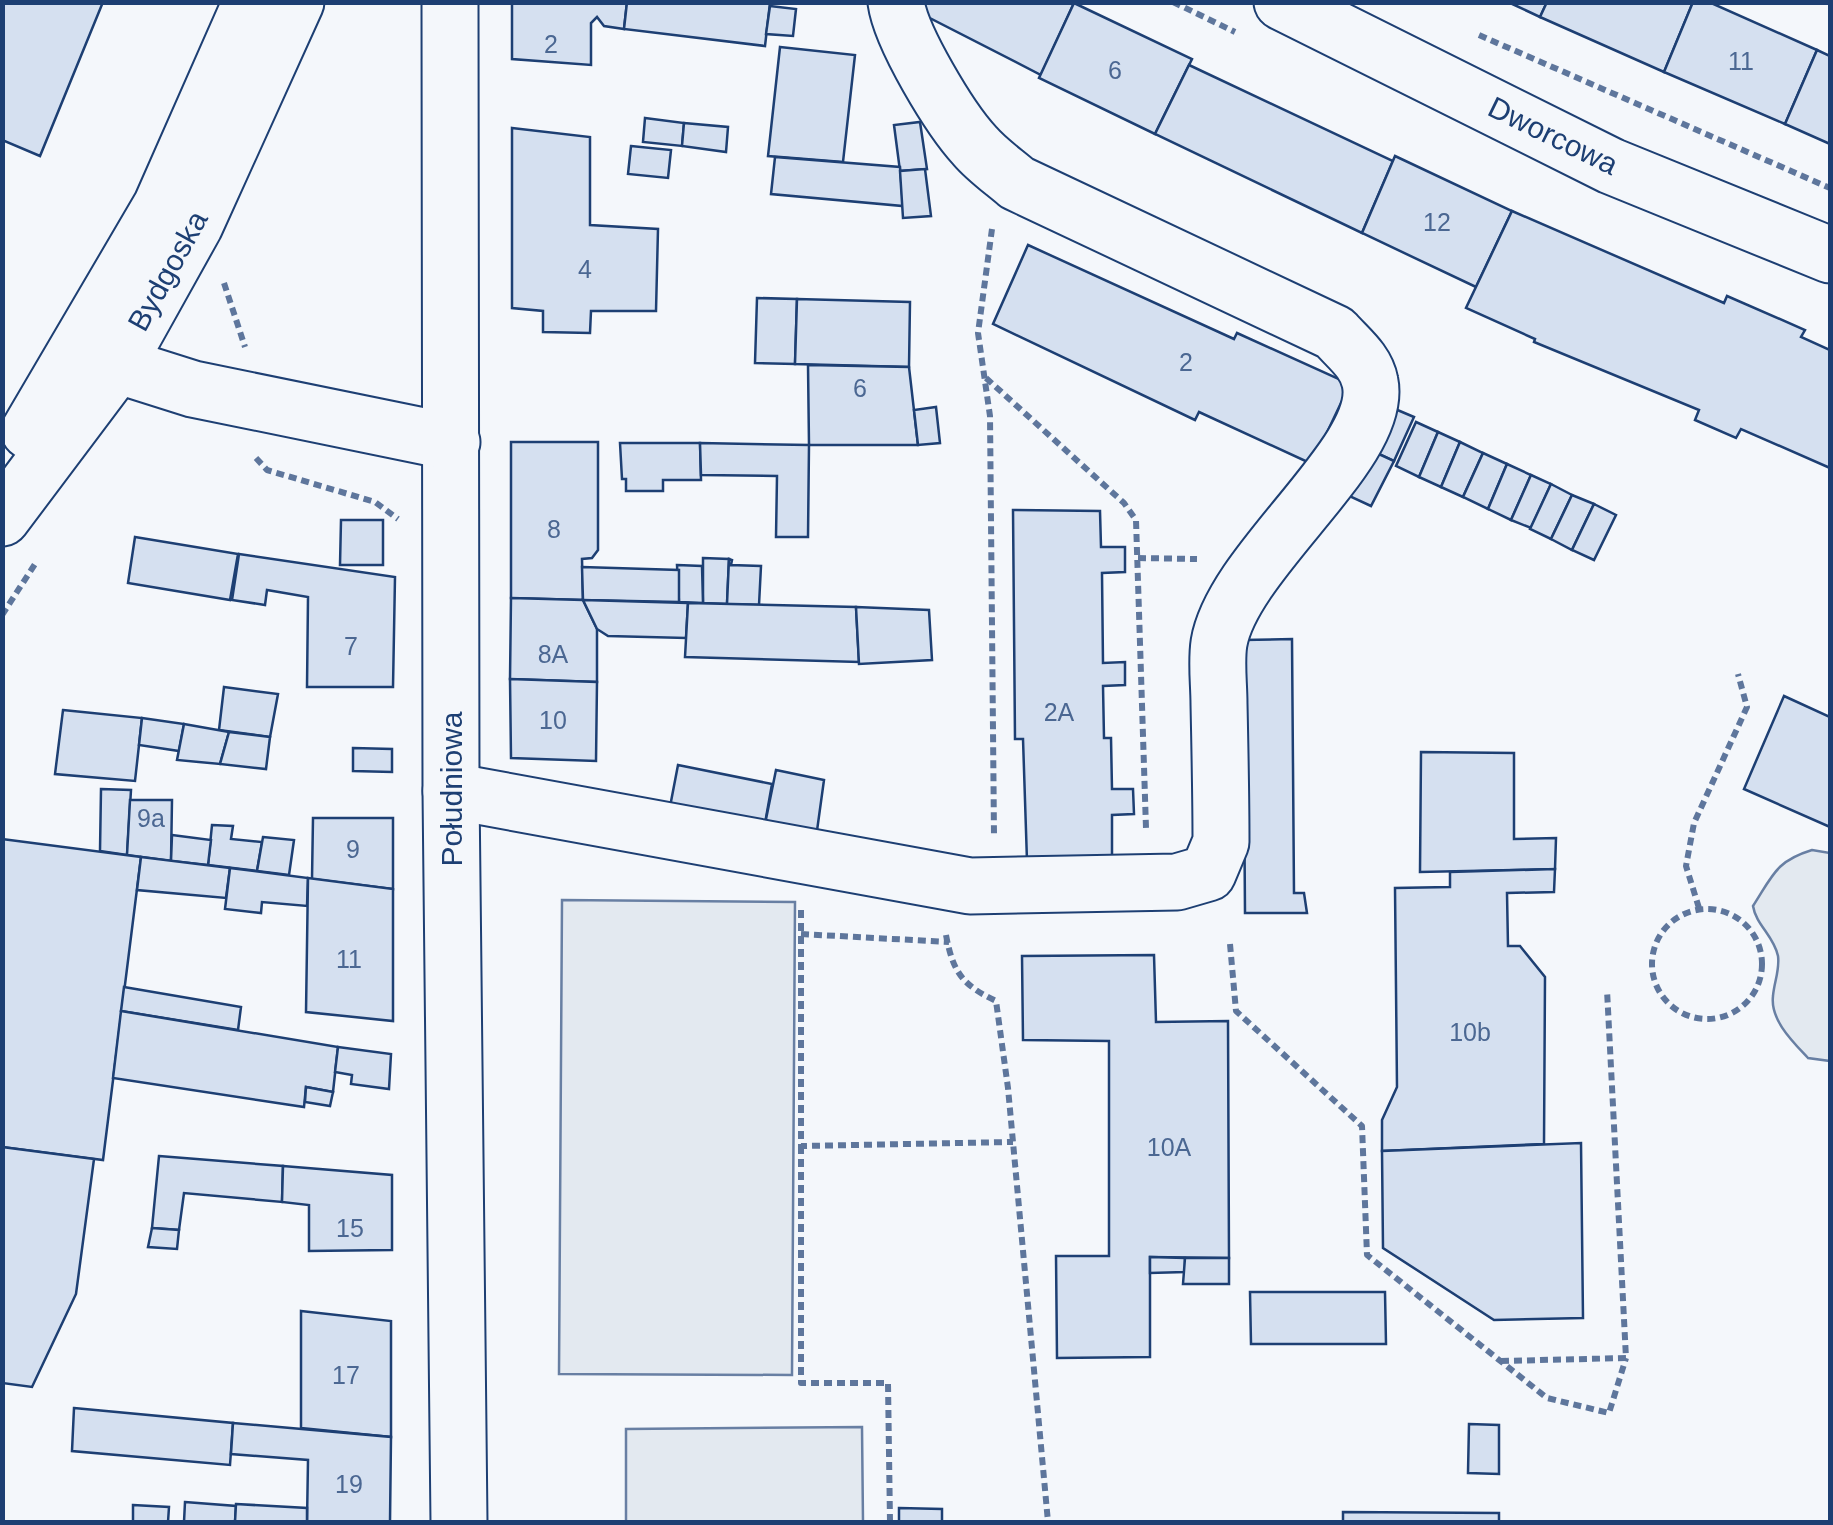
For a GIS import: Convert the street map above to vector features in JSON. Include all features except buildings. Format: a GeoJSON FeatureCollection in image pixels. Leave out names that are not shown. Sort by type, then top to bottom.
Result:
{"type":"FeatureCollection","features":[{"type":"Feature","properties":{"kind":"street","name":"Bydgoska"},"geometry":{"type":"LineString","coordinates":[[2,518],[100,352],[252,2]]}},
{"type":"Feature","properties":{"kind":"street","name":"Bydgoska"},"geometry":{"type":"LineString","coordinates":[[2,477],[196,225],[296,2]]}},
{"type":"Feature","properties":{"kind":"street","name":"Południowa"},"geometry":{"type":"LineString","coordinates":[[450,2],[451,792],[459,1522]]}},
{"type":"Feature","properties":{"kind":"street"},"geometry":{"type":"LineString","coordinates":[[451,792],[970,886],[1177,882],[1208,873],[1221,842],[1219,644],[1228,615],[1233,601],[1266,555],[1334,474],[1369,410],[1371,382],[1359,357],[1335,333],[1016,183],[975,146],[944,102],[899,21],[896,2]]}},
{"type":"Feature","properties":{"kind":"street","name":"Dworcowa"},"geometry":{"type":"LineString","coordinates":[[1282,2],[1610,166],[1830,255]]}},
{"type":"Feature","properties":{"kind":"street"},"geometry":{"type":"LineString","coordinates":[[100,352],[193,389],[452,442]]}},
{"type":"Feature","properties":{"kind":"path"},"geometry":{"type":"LineString","coordinates":[[1472,32],[1830,188]]}},
{"type":"Feature","properties":{"kind":"path"},"geometry":{"type":"LineString","coordinates":[[988,886],[994,865],[990,416],[978,333],[992,225]]}},
{"type":"Feature","properties":{"kind":"path"},"geometry":{"type":"LineString","coordinates":[[985,378],[1124,504],[1136,520],[1146,828]]}},
{"type":"Feature","properties":{"kind":"path"},"geometry":{"type":"LineString","coordinates":[[246,447],[268,470],[376,502],[397,518],[402,529]]}},
{"type":"Feature","properties":{"kind":"path"},"geometry":{"type":"LineString","coordinates":[[1138,558],[1198,559]]}},
{"type":"Feature","properties":{"kind":"path"},"geometry":{"type":"LineString","coordinates":[[1699,908],[1686,866],[1694,824],[1746,707],[1738,674]]}},
{"type":"Feature","properties":{"kind":"path"},"geometry":{"type":"LineString","coordinates":[[801,904],[801,1383],[888,1383],[890,1522]]}},
{"type":"Feature","properties":{"kind":"path"},"geometry":{"type":"LineString","coordinates":[[1699,908],[1726,911],[1748,925],[1761,948],[1762,975],[1751,999],[1729,1015],[1702,1020],[1677,1011],[1659,991],[1651,966],[1657,939],[1674,919],[1699,908]]}},
{"type":"Feature","properties":{"kind":"path"},"geometry":{"type":"LineString","coordinates":[[945,926],[951,956],[967,987],[996,1001],[1048,1522]]}},
{"type":"Feature","properties":{"kind":"path"},"geometry":{"type":"LineString","coordinates":[[800,934],[948,942]]}},
{"type":"Feature","properties":{"kind":"path"},"geometry":{"type":"LineString","coordinates":[[1230,944],[1236,1011],[1362,1126],[1367,1255],[1547,1398],[1608,1412],[1626,1358],[1607,990]]}},
{"type":"Feature","properties":{"kind":"path"},"geometry":{"type":"LineString","coordinates":[[801,1146],[1013,1142]]}},
{"type":"Feature","properties":{"kind":"path"},"geometry":{"type":"LineString","coordinates":[[1501,1362],[1626,1358]]}},
{"type":"Feature","properties":{"kind":"shaded area"},"geometry":{"type":"Polygon","coordinates":[[[1812,850],[1830,853],[1830,1061],[1808,1058],[1775,1014],[1778,956],[1753,906],[1783,864],[1812,850]]]}},
{"type":"Feature","properties":{"kind":"shaded area"},"geometry":{"type":"Polygon","coordinates":[[[562,900],[795,902],[792,1375],[559,1374],[562,900]]]}},
{"type":"Feature","properties":{"kind":"shaded area"},"geometry":{"type":"Polygon","coordinates":[[[862,1427],[863,1522],[626,1522],[626,1429],[862,1427]]]}}]}
